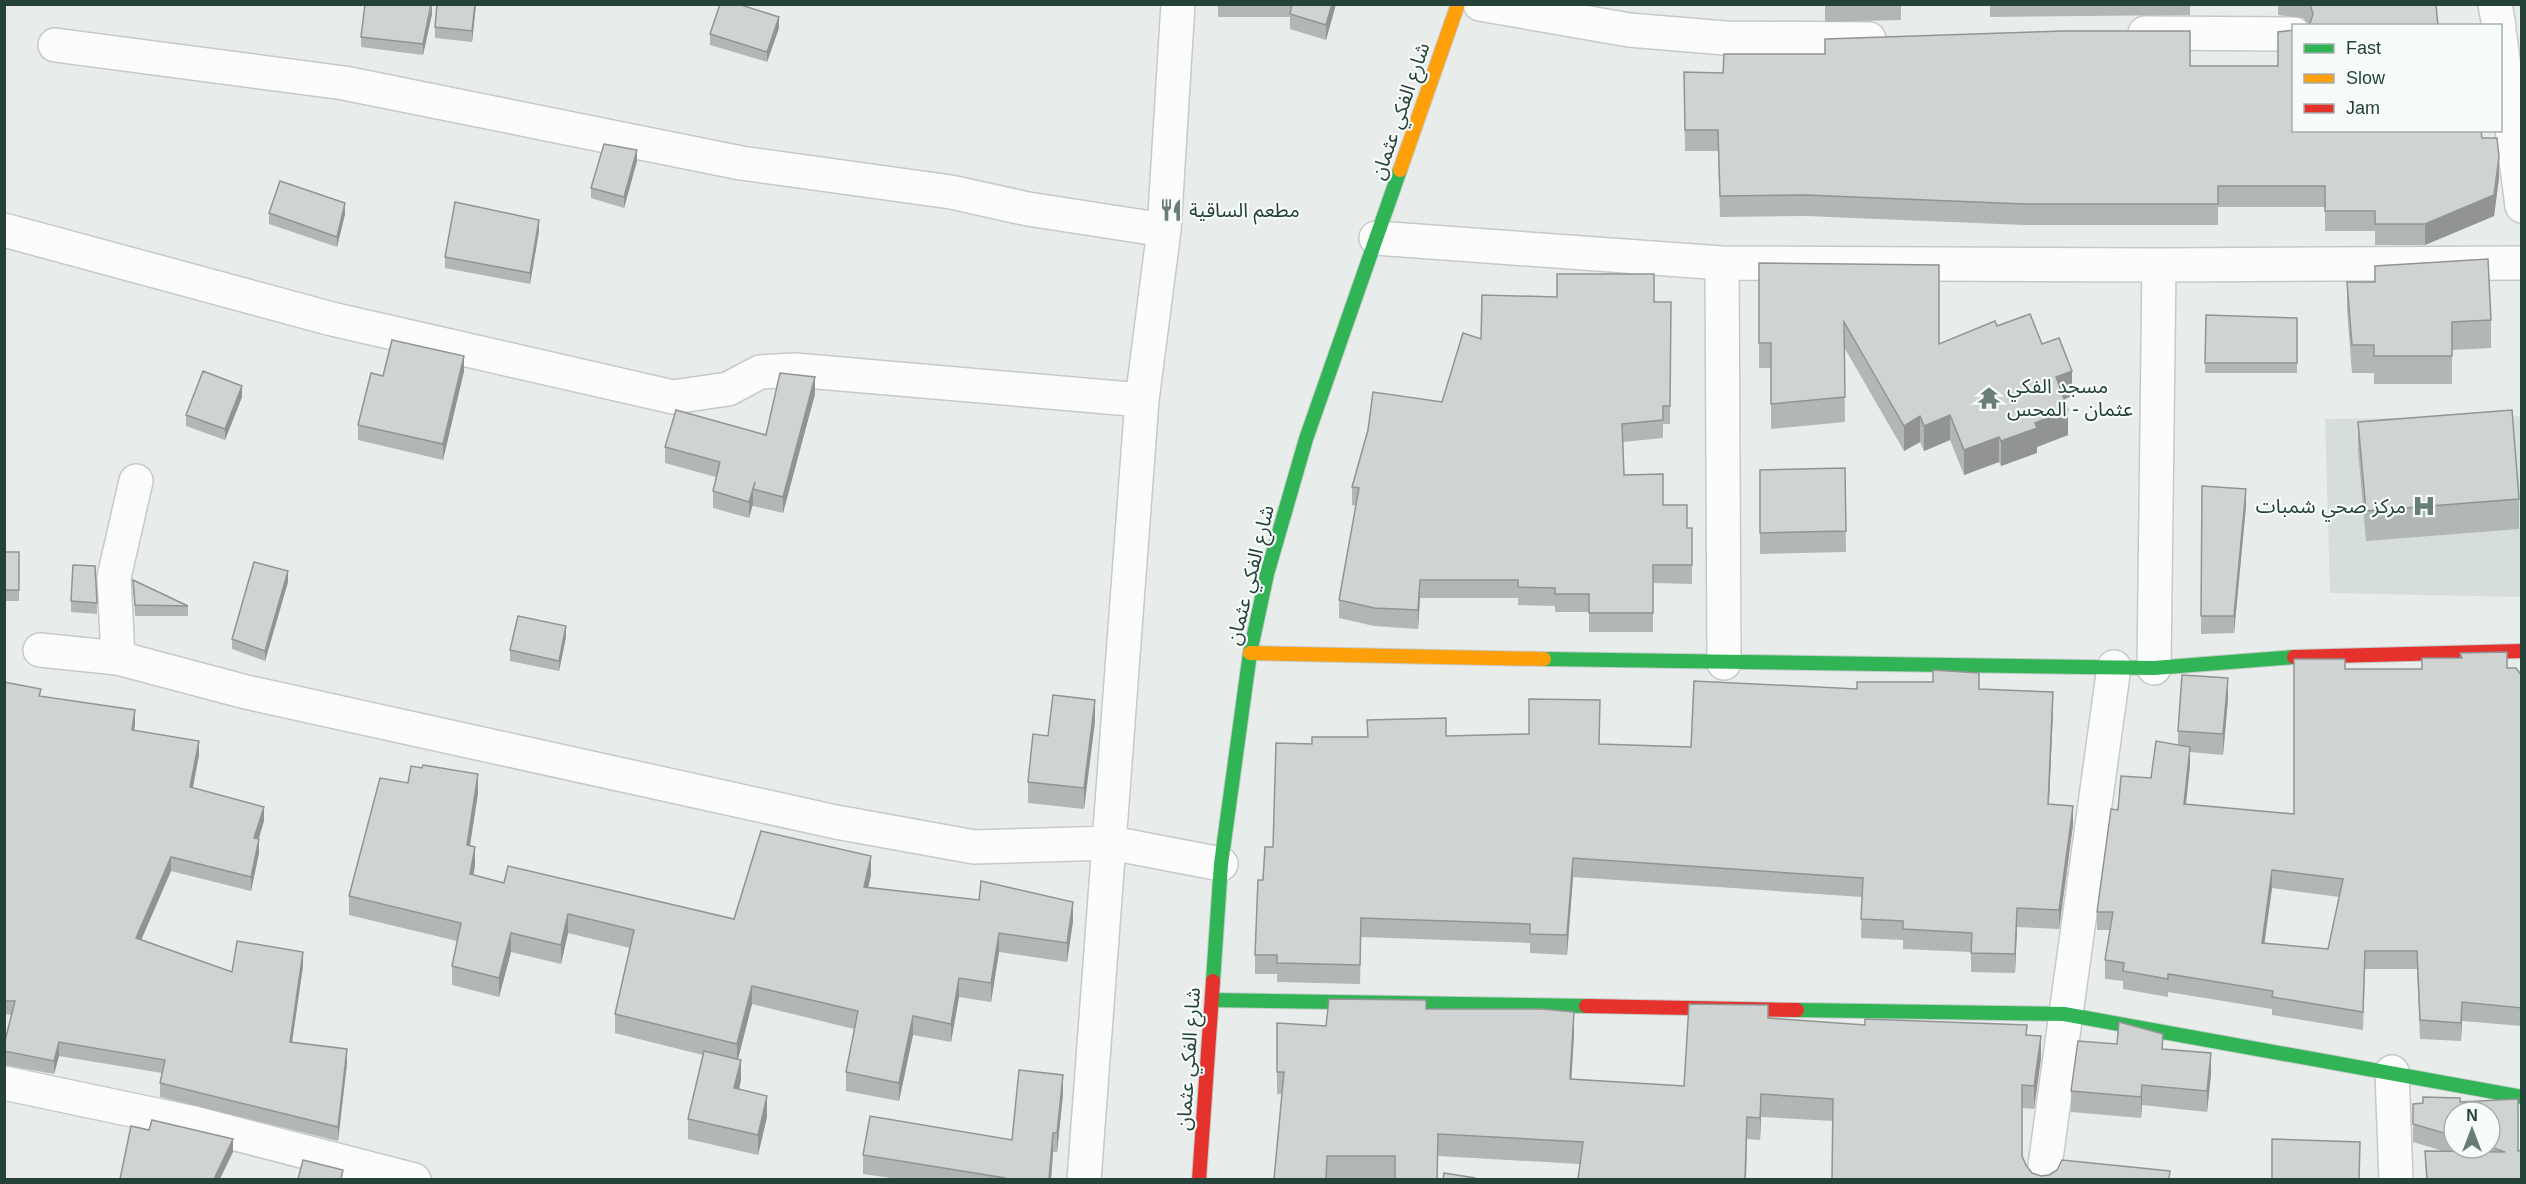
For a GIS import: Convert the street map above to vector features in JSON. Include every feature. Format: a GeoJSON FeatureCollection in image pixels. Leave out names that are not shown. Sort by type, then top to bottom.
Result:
{"type":"FeatureCollection","features":[{"type":"Feature","properties":{"kind":"street"},"geometry":{"type":"LineString","coordinates":[[1083,1179],[1111,843],[1142,400],[1164,230],[1178,4]]}},
{"type":"Feature","properties":{"kind":"street","name":"شارع الفكي عثمان"},"geometry":{"type":"LineString","coordinates":[[1199,1179],[1221,864],[1250,653],[1267,574],[1306,439],[1458,4]]}},
{"type":"Feature","properties":{"kind":"street"},"geometry":{"type":"LineString","coordinates":[[1480,4],[1629,30],[1725,38],[1824,41],[1904,38]]}},
{"type":"Feature","properties":{"kind":"street"},"geometry":{"type":"LineString","coordinates":[[2495,4],[2499,24]]}},
{"type":"Feature","properties":{"kind":"street"},"geometry":{"type":"LineString","coordinates":[[2110,33],[2292,34]]}},
{"type":"Feature","properties":{"kind":"street"},"geometry":{"type":"LineString","coordinates":[[55,45],[344,84],[741,163],[951,192],[1028,209],[1164,230]]}},
{"type":"Feature","properties":{"kind":"street"},"geometry":{"type":"LineString","coordinates":[[2502,51],[2522,206]]}},
{"type":"Feature","properties":{"kind":"street"},"geometry":{"type":"LineString","coordinates":[[4,230],[332,318],[673,397],[728,389],[760,372],[795,370],[1142,400]]}},
{"type":"Feature","properties":{"kind":"street"},"geometry":{"type":"LineString","coordinates":[[1376,238],[1722,263],[2159,265],[2522,263]]}},
{"type":"Feature","properties":{"kind":"street"},"geometry":{"type":"LineString","coordinates":[[1722,263],[1724,663]]}},
{"type":"Feature","properties":{"kind":"street"},"geometry":{"type":"LineString","coordinates":[[2154,668],[2159,265]]}},
{"type":"Feature","properties":{"kind":"street"},"geometry":{"type":"LineString","coordinates":[[118,658],[114,577],[136,481]]}},
{"type":"Feature","properties":{"kind":"street"},"geometry":{"type":"LineString","coordinates":[[40,650],[118,658],[246,692],[836,822],[974,847],[1111,843],[1221,864]]}},
{"type":"Feature","properties":{"kind":"street"},"geometry":{"type":"LineString","coordinates":[[1250,653],[1724,663],[2154,668],[2313,656],[2522,651]]}},
{"type":"Feature","properties":{"kind":"street"},"geometry":{"type":"LineString","coordinates":[[2043,1179],[2064,1014],[2114,667]]}},
{"type":"Feature","properties":{"kind":"street"},"geometry":{"type":"LineString","coordinates":[[1212,1000],[2064,1014],[2522,1097]]}},
{"type":"Feature","properties":{"kind":"street"},"geometry":{"type":"LineString","coordinates":[[2392,1072],[2396,1179]]}},
{"type":"Feature","properties":{"kind":"street"},"geometry":{"type":"LineString","coordinates":[[4,1083],[194,1124],[414,1179]]}},
{"type":"Feature","properties":{"kind":"shaded area","name":"مركز صحي شمبات"},"geometry":{"type":"Polygon","coordinates":[[[2521,416],[2521,597],[2330,593],[2325,419],[2521,416]]]}},
{"type":"Feature","properties":{"kind":"building"},"geometry":{"type":"Polygon","coordinates":[[[365,4],[431,4],[423,44],[361,37],[365,4]]]}},
{"type":"Feature","properties":{"kind":"building"},"geometry":{"type":"Polygon","coordinates":[[[437,4],[475,4],[472,31],[435,27],[437,4]]]}},
{"type":"Feature","properties":{"kind":"building"},"geometry":{"type":"Polygon","coordinates":[[[720,4],[738,4],[779,17],[767,52],[710,34],[720,4]]]}},
{"type":"Feature","properties":{"kind":"building"},"geometry":{"type":"Polygon","coordinates":[[[1292,4],[1332,4],[1326,25],[1290,14],[1292,4]]]}},
{"type":"Feature","properties":{"kind":"building"},"geometry":{"type":"Polygon","coordinates":[[[2310,4],[2436,4],[2438,24],[2309,24],[2313,14],[2310,4]]]}},
{"type":"Feature","properties":{"kind":"building"},"geometry":{"type":"Polygon","coordinates":[[[2292,30],[2292,132],[2481,132],[2482,138],[2497,138],[2499,157],[2494,195],[2425,224],[2375,224],[2375,211],[2325,211],[2325,186],[2218,186],[2218,204],[2024,204],[1806,195],[1720,196],[1718,130],[1685,130],[1684,72],[1723,73],[1724,54],[1825,54],[1825,39],[2064,31],[2190,31],[2190,66],[2278,66],[2278,32],[2292,30]]]}},
{"type":"Feature","properties":{"kind":"building"},"geometry":{"type":"Polygon","coordinates":[[[604,144],[637,150],[624,197],[591,188],[604,144]]]}},
{"type":"Feature","properties":{"kind":"building"},"geometry":{"type":"Polygon","coordinates":[[[280,181],[345,203],[337,237],[269,213],[280,181]]]}},
{"type":"Feature","properties":{"kind":"building"},"geometry":{"type":"Polygon","coordinates":[[[455,202],[539,220],[530,273],[445,257],[455,202]]]}},
{"type":"Feature","properties":{"kind":"building"},"geometry":{"type":"Polygon","coordinates":[[[2488,259],[2491,320],[2452,322],[2452,356],[2374,356],[2374,345],[2352,345],[2347,282],[2375,282],[2375,266],[2488,259]]]}},
{"type":"Feature","properties":{"kind":"building"},"geometry":{"type":"Polygon","coordinates":[[[1759,263],[1939,265],[1939,344],[1995,321],[1997,326],[2030,314],[2042,344],[2059,338],[2072,371],[2056,377],[2068,410],[2035,423],[2037,428],[2001,441],[1999,437],[1964,450],[1950,415],[1924,426],[1920,416],[1904,426],[1844,322],[1845,397],[1771,404],[1771,343],[1759,343],[1759,263]]]}},
{"type":"Feature","properties":{"kind":"building"},"geometry":{"type":"Polygon","coordinates":[[[1557,274],[1654,274],[1654,302],[1671,302],[1670,406],[1663,406],[1663,420],[1622,424],[1624,475],[1663,474],[1663,505],[1687,505],[1687,528],[1692,528],[1692,565],[1653,565],[1653,613],[1589,613],[1589,594],[1555,594],[1555,588],[1518,587],[1518,580],[1420,580],[1418,610],[1374,608],[1339,600],[1359,488],[1352,487],[1368,430],[1373,392],[1442,402],[1463,333],[1481,339],[1482,295],[1557,297],[1557,274]]]}},
{"type":"Feature","properties":{"kind":"building"},"geometry":{"type":"Polygon","coordinates":[[[2206,315],[2297,318],[2297,363],[2205,363],[2206,315]]]}},
{"type":"Feature","properties":{"kind":"building"},"geometry":{"type":"Polygon","coordinates":[[[392,340],[464,356],[443,444],[358,425],[371,373],[383,376],[392,340]]]}},
{"type":"Feature","properties":{"kind":"building"},"geometry":{"type":"Polygon","coordinates":[[[203,371],[242,386],[225,429],[186,415],[203,371]]]}},
{"type":"Feature","properties":{"kind":"building"},"geometry":{"type":"Polygon","coordinates":[[[780,373],[815,377],[783,497],[753,489],[755,482],[749,502],[713,491],[720,462],[665,447],[676,410],[766,435],[780,373]]]}},
{"type":"Feature","properties":{"kind":"building"},"geometry":{"type":"Polygon","coordinates":[[[2512,410],[2519,499],[2366,511],[2358,422],[2512,410]]]}},
{"type":"Feature","properties":{"kind":"building"},"geometry":{"type":"Polygon","coordinates":[[[1845,468],[1846,531],[1760,533],[1760,470],[1845,468]]]}},
{"type":"Feature","properties":{"kind":"building"},"geometry":{"type":"Polygon","coordinates":[[[2202,486],[2246,489],[2234,616],[2201,616],[2202,486]]]}},
{"type":"Feature","properties":{"kind":"building"},"geometry":{"type":"Polygon","coordinates":[[[4,552],[19,552],[19,590],[4,590],[4,552]]]}},
{"type":"Feature","properties":{"kind":"building"},"geometry":{"type":"Polygon","coordinates":[[[254,562],[288,571],[265,651],[232,639],[254,562]]]}},
{"type":"Feature","properties":{"kind":"building"},"geometry":{"type":"Polygon","coordinates":[[[73,565],[95,566],[97,603],[71,601],[73,565]]]}},
{"type":"Feature","properties":{"kind":"building"},"geometry":{"type":"Polygon","coordinates":[[[133,580],[188,606],[135,605],[133,580]]]}},
{"type":"Feature","properties":{"kind":"building"},"geometry":{"type":"Polygon","coordinates":[[[518,616],[566,626],[559,661],[510,650],[518,616]]]}},
{"type":"Feature","properties":{"kind":"building"},"geometry":{"type":"Polygon","coordinates":[[[2507,652],[2507,668],[2516,668],[2522,676],[2522,1008],[2462,1002],[2461,1023],[2420,1020],[2417,951],[2365,951],[2363,1012],[2272,997],[2273,991],[2168,974],[2168,979],[2123,971],[2124,963],[2105,960],[2113,912],[2097,912],[2111,809],[2118,810],[2121,776],[2151,778],[2156,741],[2190,747],[2184,804],[2294,814],[2294,659],[2345,659],[2345,669],[2422,669],[2422,658],[2462,658],[2460,653],[2507,652]],[[2272,870],[2262,943],[2328,949],[2343,879],[2272,870]]]}},
{"type":"Feature","properties":{"kind":"building"},"geometry":{"type":"Polygon","coordinates":[[[1933,670],[1979,673],[1979,689],[2053,692],[2048,804],[2073,806],[2059,910],[2017,908],[2015,954],[1971,953],[1972,933],[1903,929],[1903,921],[1861,919],[1863,878],[1573,858],[1567,935],[1530,934],[1530,924],[1361,918],[1360,965],[1277,963],[1277,955],[1255,955],[1258,880],[1263,880],[1265,847],[1273,847],[1276,743],[1312,744],[1312,737],[1368,737],[1367,720],[1446,718],[1446,736],[1529,734],[1529,699],[1600,700],[1599,744],[1691,747],[1694,681],[1857,689],[1857,682],[1933,682],[1933,670]]]}},
{"type":"Feature","properties":{"kind":"building"},"geometry":{"type":"Polygon","coordinates":[[[2182,675],[2228,678],[2223,734],[2178,731],[2182,675]]]}},
{"type":"Feature","properties":{"kind":"building"},"geometry":{"type":"Polygon","coordinates":[[[4,682],[41,689],[39,696],[135,710],[132,730],[199,741],[190,787],[264,807],[254,838],[259,839],[251,877],[171,857],[136,938],[232,972],[237,941],[303,952],[290,1042],[347,1049],[338,1127],[160,1083],[165,1060],[59,1042],[54,1061],[4,1051],[15,1001],[4,1001],[4,682]]]}},
{"type":"Feature","properties":{"kind":"building"},"geometry":{"type":"Polygon","coordinates":[[[1053,695],[1095,700],[1084,788],[1028,782],[1033,734],[1048,736],[1053,695]]]}},
{"type":"Feature","properties":{"kind":"building"},"geometry":{"type":"Polygon","coordinates":[[[423,765],[478,774],[467,845],[475,847],[470,874],[504,883],[508,866],[734,919],[761,831],[871,856],[864,887],[979,900],[981,881],[1073,902],[1067,943],[999,933],[991,983],[959,978],[951,1024],[913,1016],[899,1083],[846,1072],[858,1011],[752,986],[737,1044],[615,1014],[634,930],[568,914],[561,945],[511,933],[499,978],[452,966],[461,923],[349,896],[380,778],[408,783],[411,766],[422,768],[423,765]]]}},
{"type":"Feature","properties":{"kind":"building"},"geometry":{"type":"Polygon","coordinates":[[[1329,999],[1426,1000],[1426,1009],[1542,1009],[1574,1012],[1570,1079],[1684,1086],[1689,1004],[1768,1005],[1768,1018],[1865,1025],[1865,1019],[2027,1025],[2026,1035],[2041,1036],[2034,1086],[2022,1085],[2022,1156],[2032,1173],[2041,1176],[2049,1175],[2057,1170],[2062,1160],[2170,1171],[2169,1179],[1832,1179],[1833,1099],[1761,1094],[1760,1118],[1747,1117],[1745,1179],[1578,1179],[1583,1142],[1438,1134],[1437,1179],[1395,1179],[1395,1156],[1327,1156],[1326,1179],[1274,1179],[1284,1072],[1277,1072],[1277,1023],[1326,1026],[1329,999]]]}},
{"type":"Feature","properties":{"kind":"building"},"geometry":{"type":"Polygon","coordinates":[[[2119,1022],[2163,1034],[2162,1049],[2211,1053],[2207,1091],[2142,1085],[2141,1097],[2071,1091],[2078,1041],[2117,1044],[2119,1022]]]}},
{"type":"Feature","properties":{"kind":"building"},"geometry":{"type":"Polygon","coordinates":[[[704,1051],[741,1060],[734,1088],[767,1096],[758,1135],[688,1119],[704,1051]]]}},
{"type":"Feature","properties":{"kind":"building"},"geometry":{"type":"Polygon","coordinates":[[[1019,1070],[1063,1075],[1057,1133],[1053,1133],[1049,1179],[1005,1179],[863,1155],[870,1116],[1012,1140],[1019,1070]]]}},
{"type":"Feature","properties":{"kind":"building"},"geometry":{"type":"Polygon","coordinates":[[[2423,1097],[2460,1098],[2460,1100],[2442,1100],[2442,1132],[2413,1124],[2413,1104],[2423,1103],[2423,1097]]]}},
{"type":"Feature","properties":{"kind":"building"},"geometry":{"type":"Polygon","coordinates":[[[2518,1099],[2518,1151],[2522,1150],[2522,1179],[2427,1179],[2425,1151],[2442,1151],[2442,1160],[2502,1160],[2502,1152],[2505,1152],[2502,1151],[2502,1100],[2499,1100],[2518,1099]]]}},
{"type":"Feature","properties":{"kind":"building"},"geometry":{"type":"Polygon","coordinates":[[[152,1120],[233,1139],[214,1179],[120,1179],[131,1126],[149,1130],[152,1120]]]}},
{"type":"Feature","properties":{"kind":"building"},"geometry":{"type":"Polygon","coordinates":[[[2272,1139],[2360,1142],[2359,1179],[2272,1179],[2272,1139]]]}},
{"type":"Feature","properties":{"kind":"building"},"geometry":{"type":"Polygon","coordinates":[[[303,1160],[343,1170],[341,1179],[298,1179],[303,1160]]]}},
{"type":"Feature","properties":{"kind":"building"},"geometry":{"type":"Polygon","coordinates":[[[1444,1173],[1475,1178],[1475,1179],[1443,1179],[1444,1173]]]}},
{"type":"Feature","properties":{"kind":"traffic: fast"},"geometry":{"type":"LineString","coordinates":[[1213,981],[1221,864],[1250,653],[1267,574],[1306,439],[1400,170]]}},
{"type":"Feature","properties":{"kind":"traffic: fast"},"geometry":{"type":"LineString","coordinates":[[1544,659],[2154,668],[2294,657]]}},
{"type":"Feature","properties":{"kind":"traffic: fast"},"geometry":{"type":"LineString","coordinates":[[1212,1000],[1586,1006]]}},
{"type":"Feature","properties":{"kind":"traffic: fast"},"geometry":{"type":"LineString","coordinates":[[1797,1010],[2064,1014],[2522,1097]]}},
{"type":"Feature","properties":{"kind":"traffic: slow"},"geometry":{"type":"LineString","coordinates":[[1400,170],[1458,4]]}},
{"type":"Feature","properties":{"kind":"traffic: slow"},"geometry":{"type":"LineString","coordinates":[[1250,653],[1544,659]]}},
{"type":"Feature","properties":{"kind":"traffic: jam"},"geometry":{"type":"LineString","coordinates":[[2294,657],[2522,651]]}},
{"type":"Feature","properties":{"kind":"traffic: jam"},"geometry":{"type":"LineString","coordinates":[[1199,1180],[1213,981]]}},
{"type":"Feature","properties":{"kind":"traffic: jam"},"geometry":{"type":"LineString","coordinates":[[1586,1006],[1797,1010]]}},
{"type":"Feature","properties":{"kind":"place","name":"مطعم الساقية"},"geometry":{"type":"Point","coordinates":[1171,210]}},
{"type":"Feature","properties":{"kind":"place","name":"مسجد الفكي عثمان - المحس"},"geometry":{"type":"Point","coordinates":[1989,398]}},
{"type":"Feature","properties":{"kind":"place","name":"مركز صحي شمبات"},"geometry":{"type":"Point","coordinates":[2424,506]}}]}
